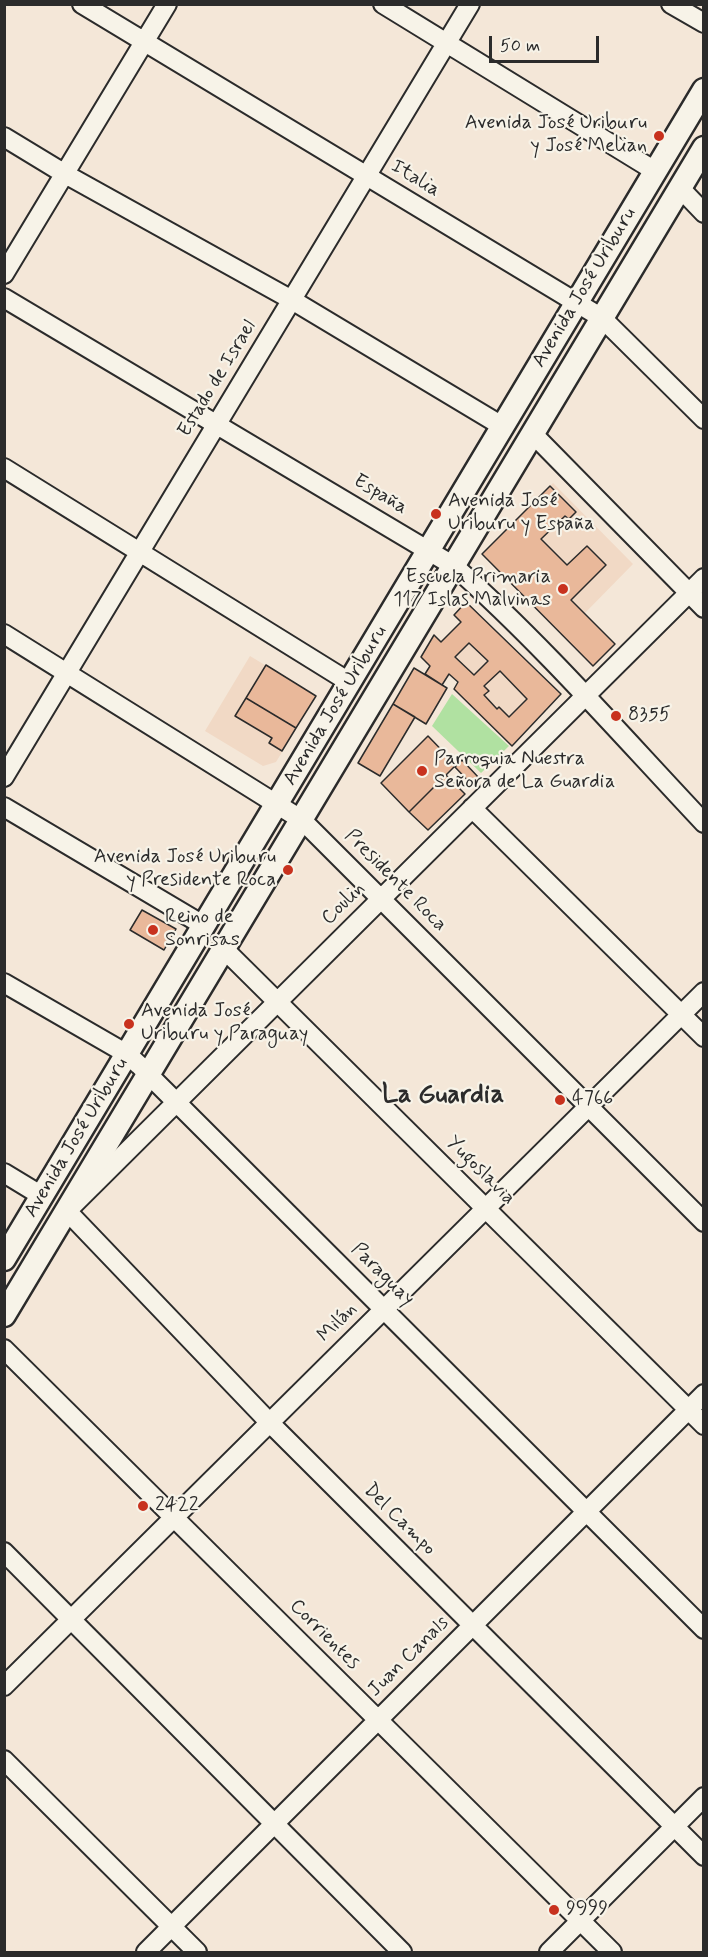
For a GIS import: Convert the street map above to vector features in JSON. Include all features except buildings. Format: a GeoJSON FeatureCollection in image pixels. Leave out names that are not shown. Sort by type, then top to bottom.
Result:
{"type":"FeatureCollection","features":[{"type":"Feature","properties":{"kind":"main road","name":"Avenida José Uriburu"},"geometry":{"type":"LineString","coordinates":[[4,1259],[704,90]]}},
{"type":"Feature","properties":{"kind":"main road","name":"Avenida José Uriburu"},"geometry":{"type":"LineString","coordinates":[[4,1315],[704,148]]}},
{"type":"Feature","properties":{"kind":"street","name":"Italia"},"geometry":{"type":"LineString","coordinates":[[82,4],[602,318],[704,419]]}},
{"type":"Feature","properties":{"kind":"street"},"geometry":{"type":"LineString","coordinates":[[4,274],[167,4]]}},
{"type":"Feature","properties":{"kind":"street"},"geometry":{"type":"LineString","coordinates":[[383,4],[655,171]]}},
{"type":"Feature","properties":{"kind":"street","name":"Estado de Israel"},"geometry":{"type":"LineString","coordinates":[[4,777],[470,4]]}},
{"type":"Feature","properties":{"kind":"street"},"geometry":{"type":"LineString","coordinates":[[671,4],[704,23]]}},
{"type":"Feature","properties":{"kind":"street"},"geometry":{"type":"LineString","coordinates":[[4,137],[65,174],[292,300],[502,426]]}},
{"type":"Feature","properties":{"kind":"street"},"geometry":{"type":"LineString","coordinates":[[680,188],[704,213]]}},
{"type":"Feature","properties":{"kind":"street","name":"España"},"geometry":{"type":"LineString","coordinates":[[4,298],[454,566],[481,590],[585,696],[704,823]]}},
{"type":"Feature","properties":{"kind":"street"},"geometry":{"type":"LineString","coordinates":[[533,434],[704,608]]}},
{"type":"Feature","properties":{"kind":"street"},"geometry":{"type":"LineString","coordinates":[[4,468],[350,682]]}},
{"type":"Feature","properties":{"kind":"street","name":"Coulin"},"geometry":{"type":"LineString","coordinates":[[67,1211],[704,578]]}},
{"type":"Feature","properties":{"kind":"street","name":"Presidente Roca"},"geometry":{"type":"LineString","coordinates":[[4,634],[302,820],[704,1222]]}},
{"type":"Feature","properties":{"kind":"street"},"geometry":{"type":"LineString","coordinates":[[4,807],[203,925]]}},
{"type":"Feature","properties":{"kind":"street"},"geometry":{"type":"LineString","coordinates":[[472,808],[704,1037]]}},
{"type":"Feature","properties":{"kind":"street","name":"Yugoslavia"},"geometry":{"type":"LineString","coordinates":[[224,949],[704,1425]]}},
{"type":"Feature","properties":{"kind":"street","name":"Paraguay"},"geometry":{"type":"LineString","coordinates":[[4,983],[127,1054],[704,1629]]}},
{"type":"Feature","properties":{"kind":"street","name":"Milán"},"geometry":{"type":"LineString","coordinates":[[4,1686],[704,992]]}},
{"type":"Feature","properties":{"kind":"street"},"geometry":{"type":"LineString","coordinates":[[4,1173],[42,1196]]}},
{"type":"Feature","properties":{"kind":"street","name":"Del Campo"},"geometry":{"type":"LineString","coordinates":[[67,1211],[270,1423],[704,1856]]}},
{"type":"Feature","properties":{"kind":"street","name":"Corrientes"},"geometry":{"type":"LineString","coordinates":[[4,1349],[612,1953]]}},
{"type":"Feature","properties":{"kind":"street","name":"Juan Canals"},"geometry":{"type":"LineString","coordinates":[[146,1953],[704,1394]]}},
{"type":"Feature","properties":{"kind":"street"},"geometry":{"type":"LineString","coordinates":[[4,1552],[402,1953]]}},
{"type":"Feature","properties":{"kind":"street"},"geometry":{"type":"LineString","coordinates":[[4,1760],[197,1953]]}},
{"type":"Feature","properties":{"kind":"street"},"geometry":{"type":"LineString","coordinates":[[549,1953],[704,1797]]}},
{"type":"Feature","properties":{"kind":"shaded area","name":"Escuela Primaria 117 Islas Malvinas"},"geometry":{"type":"Polygon","coordinates":[[[553,483],[633,564],[584,614],[615,644],[593,666],[482,554],[553,483]]]}},
{"type":"Feature","properties":{"kind":"shaded area"},"geometry":{"type":"Polygon","coordinates":[[[466,602],[561,694],[512,746],[454,689],[458,682],[449,674],[442,685],[425,674],[430,666],[421,657],[434,635],[441,641],[461,623],[454,615],[466,602]]]}},
{"type":"Feature","properties":{"kind":"shaded area"},"geometry":{"type":"Polygon","coordinates":[[[250,656],[316,696],[276,762],[263,766],[205,731],[250,656]]]}},
{"type":"Feature","properties":{"kind":"green space"},"geometry":{"type":"Polygon","coordinates":[[[452,694],[509,746],[481,773],[432,726],[452,694]]]}},
{"type":"Feature","properties":{"kind":"place","name":"Avenida José Uriburu y José Melian"},"geometry":{"type":"Point","coordinates":[659,136]}},
{"type":"Feature","properties":{"kind":"place","name":"Avenida José Uriburu y España"},"geometry":{"type":"Point","coordinates":[436,514]}},
{"type":"Feature","properties":{"kind":"place","name":"Escuela Primaria 117 Islas Malvinas"},"geometry":{"type":"Point","coordinates":[563,589]}},
{"type":"Feature","properties":{"kind":"place","name":"8355"},"geometry":{"type":"Point","coordinates":[616,716]}},
{"type":"Feature","properties":{"kind":"place","name":"Parroquia Nuestra Señora de La Guardia"},"geometry":{"type":"Point","coordinates":[422,771]}},
{"type":"Feature","properties":{"kind":"place","name":"Avenida José Uriburu y Presidente Roca"},"geometry":{"type":"Point","coordinates":[288,870]}},
{"type":"Feature","properties":{"kind":"place","name":"Reino de Sonrisas"},"geometry":{"type":"Point","coordinates":[153,930]}},
{"type":"Feature","properties":{"kind":"place","name":"Avenida José Uriburu y Paraguay"},"geometry":{"type":"Point","coordinates":[129,1024]}},
{"type":"Feature","properties":{"kind":"place","name":"4766"},"geometry":{"type":"Point","coordinates":[560,1100]}},
{"type":"Feature","properties":{"kind":"place","name":"2422"},"geometry":{"type":"Point","coordinates":[143,1506]}},
{"type":"Feature","properties":{"kind":"place","name":"9999"},"geometry":{"type":"Point","coordinates":[554,1910]}},
{"type":"Feature","properties":{"kind":"district","name":"La Guardia"},"geometry":{"type":"Point","coordinates":[443,1097]}}]}
